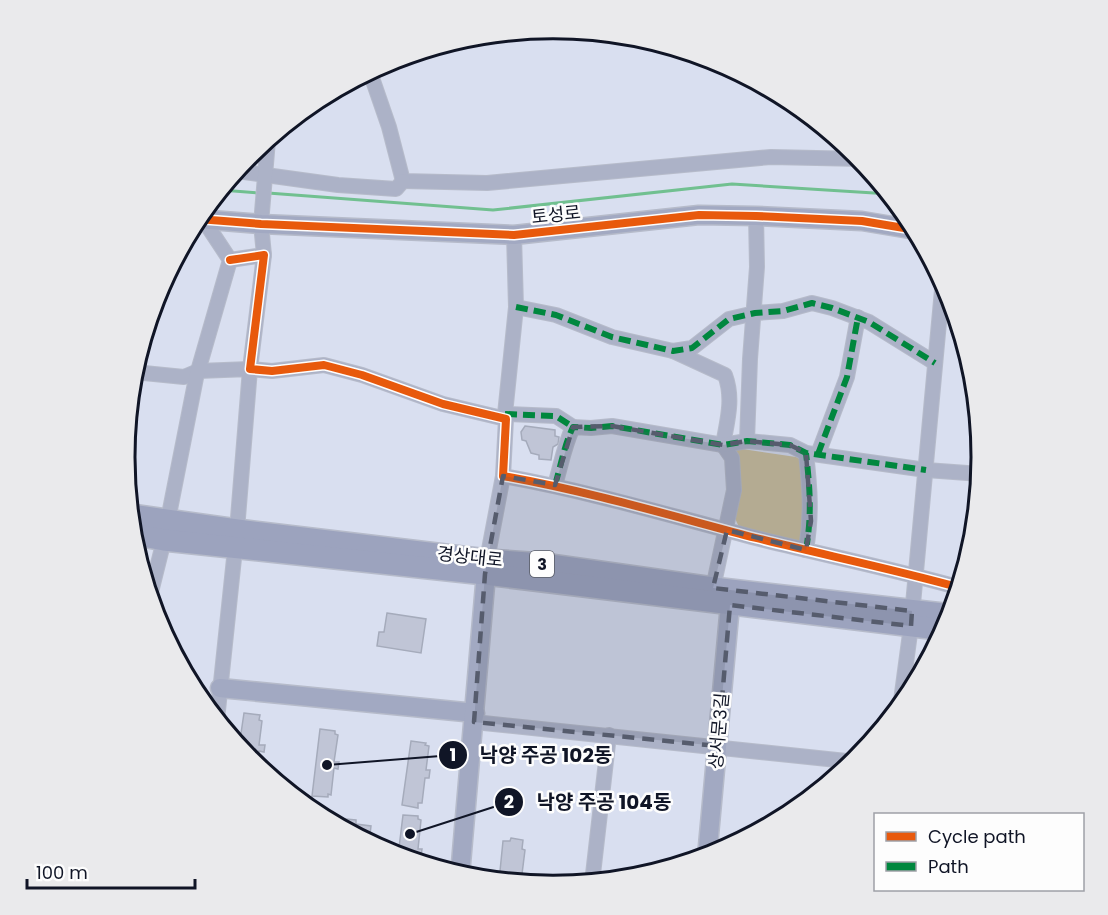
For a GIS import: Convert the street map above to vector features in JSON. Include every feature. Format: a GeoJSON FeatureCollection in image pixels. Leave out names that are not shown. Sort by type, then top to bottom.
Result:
{"type":"FeatureCollection","features":[{"type":"Feature","properties":{"kind":"main road","name":"경상대로"},"geometry":{"type":"LineString","coordinates":[[140,519],[166,531]]}},
{"type":"Feature","properties":{"kind":"main road","name":"경상대로"},"geometry":{"type":"LineString","coordinates":[[143,533],[166,531],[486,567],[730,605],[912,619],[942,616]]}},
{"type":"Feature","properties":{"kind":"main road","name":"경상대로"},"geometry":{"type":"LineString","coordinates":[[486,567],[543,564],[912,619],[937,627]]}},
{"type":"Feature","properties":{"kind":"street"},"geometry":{"type":"LineString","coordinates":[[373,80],[403,181]]}},
{"type":"Feature","properties":{"kind":"street"},"geometry":{"type":"LineString","coordinates":[[218,707],[236,538],[250,369],[264,255],[261,221],[267,154]]}},
{"type":"Feature","properties":{"kind":"street"},"geometry":{"type":"LineString","coordinates":[[403,181],[487,183],[771,156],[846,158]]}},
{"type":"Feature","properties":{"kind":"street"},"geometry":{"type":"LineString","coordinates":[[248,172],[338,185],[396,189],[403,181]]}},
{"type":"Feature","properties":{"kind":"street","name":"토성로"},"geometry":{"type":"LineString","coordinates":[[210,219],[514,235],[699,215],[862,221],[904,228]]}},
{"type":"Feature","properties":{"kind":"street"},"geometry":{"type":"LineString","coordinates":[[747,441],[757,267],[756,216]]}},
{"type":"Feature","properties":{"kind":"street"},"geometry":{"type":"LineString","coordinates":[[206,226],[230,260]]}},
{"type":"Feature","properties":{"kind":"street"},"geometry":{"type":"LineString","coordinates":[[461,865],[486,567],[503,476],[516,307],[514,235]]}},
{"type":"Feature","properties":{"kind":"street"},"geometry":{"type":"LineString","coordinates":[[230,260],[264,255]]}},
{"type":"Feature","properties":{"kind":"street"},"geometry":{"type":"LineString","coordinates":[[154,579],[198,371],[230,260]]}},
{"type":"Feature","properties":{"kind":"street"},"geometry":{"type":"LineString","coordinates":[[903,689],[912,619],[940,296]]}},
{"type":"Feature","properties":{"kind":"street"},"geometry":{"type":"LineString","coordinates":[[673,351],[692,348],[729,319],[754,313],[783,311],[812,303],[869,321],[934,363]]}},
{"type":"Feature","properties":{"kind":"street"},"geometry":{"type":"LineString","coordinates":[[516,307],[556,315],[612,337],[673,351],[724,375],[730,388],[730,409],[723,445],[732,458],[734,490],[713,588]]}},
{"type":"Feature","properties":{"kind":"street"},"geometry":{"type":"LineString","coordinates":[[806,550],[811,521],[812,453],[847,377],[858,318]]}},
{"type":"Feature","properties":{"kind":"street"},"geometry":{"type":"LineString","coordinates":[[145,373],[184,377],[198,371],[250,369],[272,371],[324,365],[354,372],[443,404],[506,417],[556,416],[573,427],[612,426],[723,445],[747,441],[790,445],[812,453],[926,470],[972,473]]}},
{"type":"Feature","properties":{"kind":"street"},"geometry":{"type":"LineString","coordinates":[[555,485],[562,462],[564,444],[573,427]]}},
{"type":"Feature","properties":{"kind":"street"},"geometry":{"type":"LineString","coordinates":[[503,476],[555,485],[952,585]]}},
{"type":"Feature","properties":{"kind":"street","name":"상서문3길"},"geometry":{"type":"LineString","coordinates":[[708,846],[730,605]]}},
{"type":"Feature","properties":{"kind":"street"},"geometry":{"type":"LineString","coordinates":[[220,688],[842,760]]}},
{"type":"Feature","properties":{"kind":"street"},"geometry":{"type":"LineString","coordinates":[[593,874],[609,735]]}},
{"type":"Feature","properties":{"kind":"highlighted area"},"geometry":{"type":"Polygon","coordinates":[[[612,426],[723,445],[747,441],[790,445],[806,453],[811,521],[806,550],[727,530],[713,588],[912,611],[911,626],[730,605],[718,746],[474,722],[485,574],[503,476],[555,485],[573,427],[612,426]]]}},
{"type":"Feature","properties":{"kind":"shaded area"},"geometry":{"type":"Polygon","coordinates":[[[736,448],[796,457],[803,461],[806,536],[799,541],[739,527],[733,514],[736,448]]]}},
{"type":"Feature","properties":{"kind":"building"},"geometry":{"type":"Polygon","coordinates":[[[525,426],[555,430],[555,436],[559,437],[558,444],[553,447],[551,460],[539,459],[539,455],[531,453],[526,441],[522,440],[521,432],[525,426]]]}},
{"type":"Feature","properties":{"kind":"building"},"geometry":{"type":"Polygon","coordinates":[[[387,613],[426,619],[421,653],[377,646],[379,632],[384,632],[387,613]]]}},
{"type":"Feature","properties":{"kind":"building"},"geometry":{"type":"Polygon","coordinates":[[[244,713],[260,715],[259,720],[262,721],[259,745],[265,745],[264,752],[259,751],[259,754],[241,735],[244,713]]]}},
{"type":"Feature","properties":{"kind":"building"},"geometry":{"type":"Polygon","coordinates":[[[320,729],[335,731],[338,735],[334,762],[339,762],[338,769],[334,768],[331,795],[328,794],[328,797],[312,796],[320,729]]]}},
{"type":"Feature","properties":{"kind":"building"},"geometry":{"type":"Polygon","coordinates":[[[411,741],[426,743],[425,745],[429,746],[426,770],[430,770],[429,778],[425,778],[422,803],[418,803],[418,808],[402,805],[411,741]]]}},
{"type":"Feature","properties":{"kind":"building"},"geometry":{"type":"Polygon","coordinates":[[[403,815],[418,816],[421,820],[418,849],[422,849],[421,855],[399,846],[403,815]]]}},
{"type":"Feature","properties":{"kind":"building"},"geometry":{"type":"Polygon","coordinates":[[[343,819],[356,820],[356,824],[371,826],[370,833],[343,819]]]}},
{"type":"Feature","properties":{"kind":"building"},"geometry":{"type":"Polygon","coordinates":[[[511,838],[523,840],[522,849],[525,850],[522,874],[500,872],[503,841],[510,841],[511,838]]]}},
{"type":"Feature","properties":{"kind":"waterway"},"geometry":{"type":"LineString","coordinates":[[268,193],[493,210],[732,184],[878,193]]}},
{"type":"Feature","properties":{"kind":"waterway"},"geometry":{"type":"LineString","coordinates":[[232,191],[258,193]]}},
{"type":"Feature","properties":{"kind":"marked path"},"geometry":{"type":"LineString","coordinates":[[516,307],[556,315],[612,337],[673,351],[692,348],[729,319],[755,313],[783,311],[812,303],[869,322],[935,363]]}},
{"type":"Feature","properties":{"kind":"marked path"},"geometry":{"type":"LineString","coordinates":[[818,454],[847,377],[858,317]]}},
{"type":"Feature","properties":{"kind":"marked path"},"geometry":{"type":"LineString","coordinates":[[505,414],[556,416],[573,427]]}},
{"type":"Feature","properties":{"kind":"marked path"},"geometry":{"type":"LineString","coordinates":[[555,485],[573,427],[612,426],[723,445],[747,441],[790,445],[806,453],[926,470]]}},
{"type":"Feature","properties":{"kind":"marked path"},"geometry":{"type":"LineString","coordinates":[[806,453],[810,502],[806,550]]}},
{"type":"Feature","properties":{"kind":"cycle path"},"geometry":{"type":"LineString","coordinates":[[210,220],[514,235],[699,215],[862,221],[904,228]]}},
{"type":"Feature","properties":{"kind":"cycle path"},"geometry":{"type":"LineString","coordinates":[[230,260],[264,255],[250,369],[272,371],[324,365],[362,375],[443,404],[506,419],[503,476],[598,496],[756,538],[952,586]]}},
{"type":"Feature","properties":{"kind":"place","name":"낙양 주공 102동"},"geometry":{"type":"Point","coordinates":[327,765]}},
{"type":"Feature","properties":{"kind":"place","name":"낙양 주공 104동"},"geometry":{"type":"Point","coordinates":[410,834]}}]}
